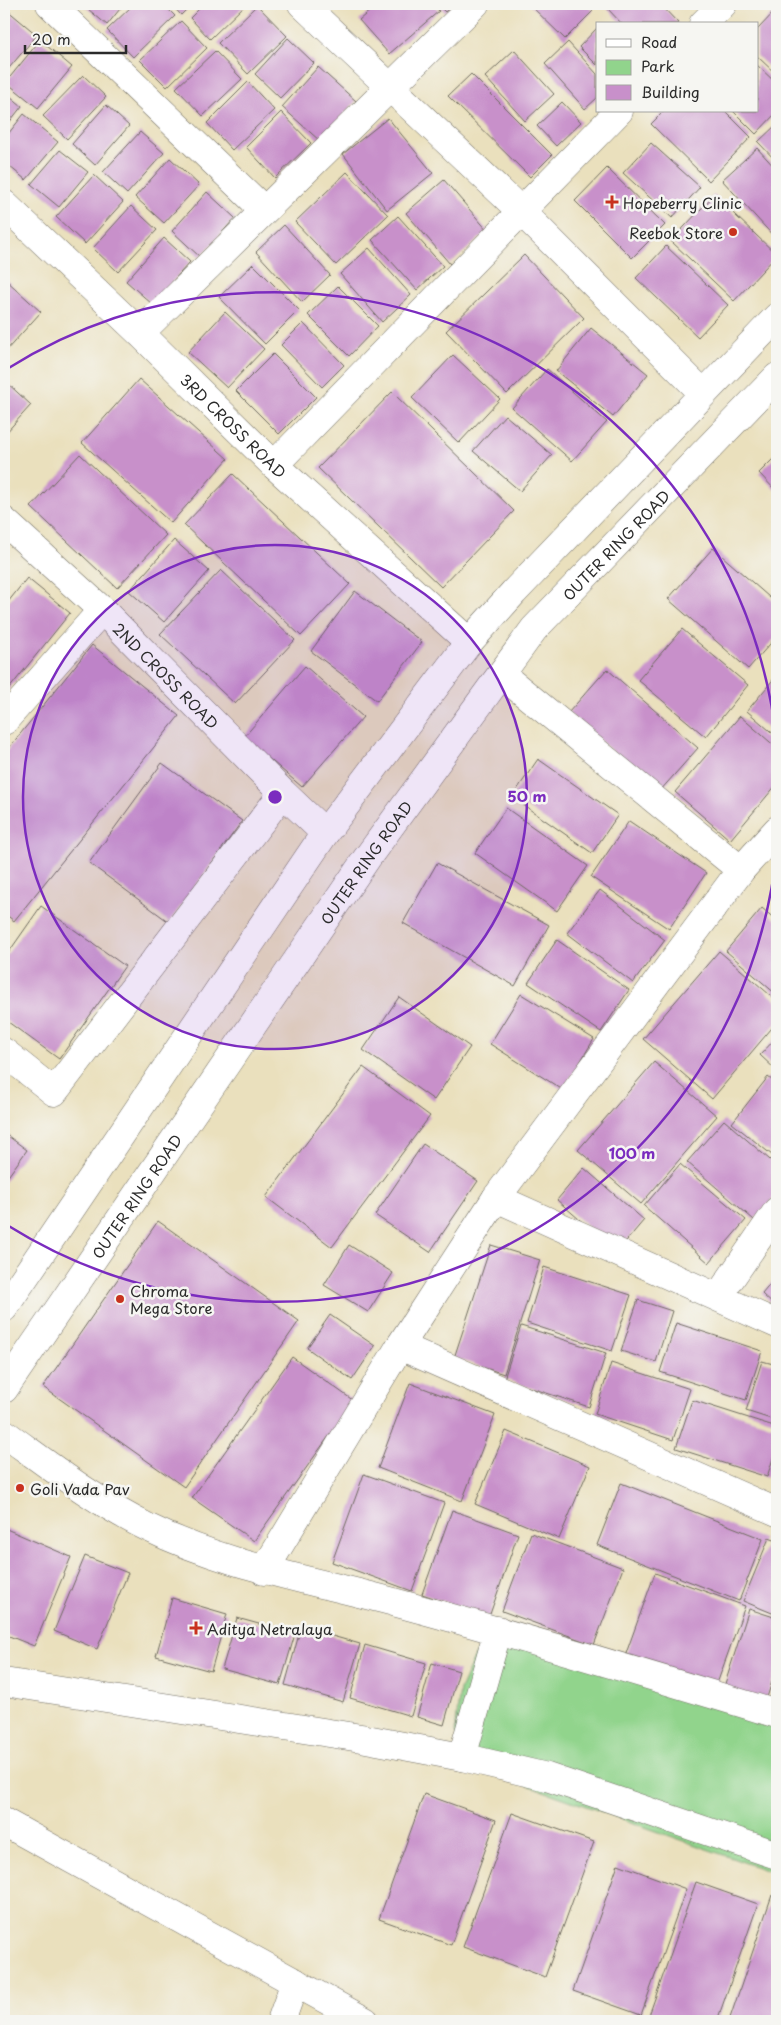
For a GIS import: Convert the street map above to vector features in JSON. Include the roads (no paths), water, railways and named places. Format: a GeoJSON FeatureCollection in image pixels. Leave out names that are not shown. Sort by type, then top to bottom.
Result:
{"type":"FeatureCollection","features":[{"type":"Feature","properties":{"kind":"main road"},"geometry":{"type":"LineString","coordinates":[[50,4],[264,210]]}},
{"type":"Feature","properties":{"kind":"main road"},"geometry":{"type":"LineString","coordinates":[[302,4],[522,212],[703,393]]}},
{"type":"Feature","properties":{"kind":"main road"},"geometry":{"type":"LineString","coordinates":[[140,333],[475,4]]}},
{"type":"Feature","properties":{"kind":"main road"},"geometry":{"type":"LineString","coordinates":[[706,22],[723,4]]}},
{"type":"Feature","properties":{"kind":"main road"},"geometry":{"type":"LineString","coordinates":[[274,465],[618,112]]}},
{"type":"Feature","properties":{"kind":"main road","name":"3RD CROSS ROAD"},"geometry":{"type":"LineString","coordinates":[[4,204],[140,333],[274,465],[469,642]]}},
{"type":"Feature","properties":{"kind":"main road"},"geometry":{"type":"LineString","coordinates":[[4,1308],[325,833],[469,642],[514,592],[777,317]]}},
{"type":"Feature","properties":{"kind":"main road","name":"OUTER RING ROAD"},"geometry":{"type":"LineString","coordinates":[[4,1390],[367,858],[534,629],[777,377]]}},
{"type":"Feature","properties":{"kind":"main road","name":"2ND CROSS ROAD"},"geometry":{"type":"LineString","coordinates":[[4,521],[102,610],[325,833]]}},
{"type":"Feature","properties":{"kind":"main road"},"geometry":{"type":"LineString","coordinates":[[4,721],[102,610]]}},
{"type":"Feature","properties":{"kind":"main road"},"geometry":{"type":"LineString","coordinates":[[502,675],[741,870]]}},
{"type":"Feature","properties":{"kind":"main road"},"geometry":{"type":"LineString","coordinates":[[4,1052],[54,1092],[283,793]]}},
{"type":"Feature","properties":{"kind":"main road"},"geometry":{"type":"LineString","coordinates":[[264,1571],[400,1346],[496,1198],[741,870],[777,830]]}},
{"type":"Feature","properties":{"kind":"main road"},"geometry":{"type":"LineString","coordinates":[[496,1198],[777,1324]]}},
{"type":"Feature","properties":{"kind":"main road"},"geometry":{"type":"LineString","coordinates":[[718,1297],[777,1211]]}},
{"type":"Feature","properties":{"kind":"main road"},"geometry":{"type":"LineString","coordinates":[[400,1346],[777,1512]]}},
{"type":"Feature","properties":{"kind":"main road"},"geometry":{"type":"LineString","coordinates":[[4,1434],[105,1504],[147,1527],[201,1550],[264,1571],[381,1598],[498,1630],[777,1714]]}},
{"type":"Feature","properties":{"kind":"main road"},"geometry":{"type":"LineString","coordinates":[[462,1757],[498,1630]]}},
{"type":"Feature","properties":{"kind":"main road"},"geometry":{"type":"LineString","coordinates":[[4,1682],[361,1738],[462,1757],[547,1777],[777,1855]]}},
{"type":"Feature","properties":{"kind":"main road"},"geometry":{"type":"LineString","coordinates":[[4,1822],[365,2021]]}},
{"type":"Feature","properties":{"kind":"main road"},"geometry":{"type":"LineString","coordinates":[[280,2021],[295,1982]]}},
{"type":"Feature","properties":{"kind":"place","name":"Hopeberry Clinic"},"geometry":{"type":"Point","coordinates":[612,202]}},
{"type":"Feature","properties":{"kind":"place","name":"Reebok Store"},"geometry":{"type":"Point","coordinates":[733,232]}},
{"type":"Feature","properties":{"kind":"place","name":"Chroma Mega Store"},"geometry":{"type":"Point","coordinates":[120,1299]}},
{"type":"Feature","properties":{"kind":"place","name":"Goli Vada Pav"},"geometry":{"type":"Point","coordinates":[20,1488]}},
{"type":"Feature","properties":{"kind":"place","name":"Aditya Netralaya"},"geometry":{"type":"Point","coordinates":[196,1628]}}]}
